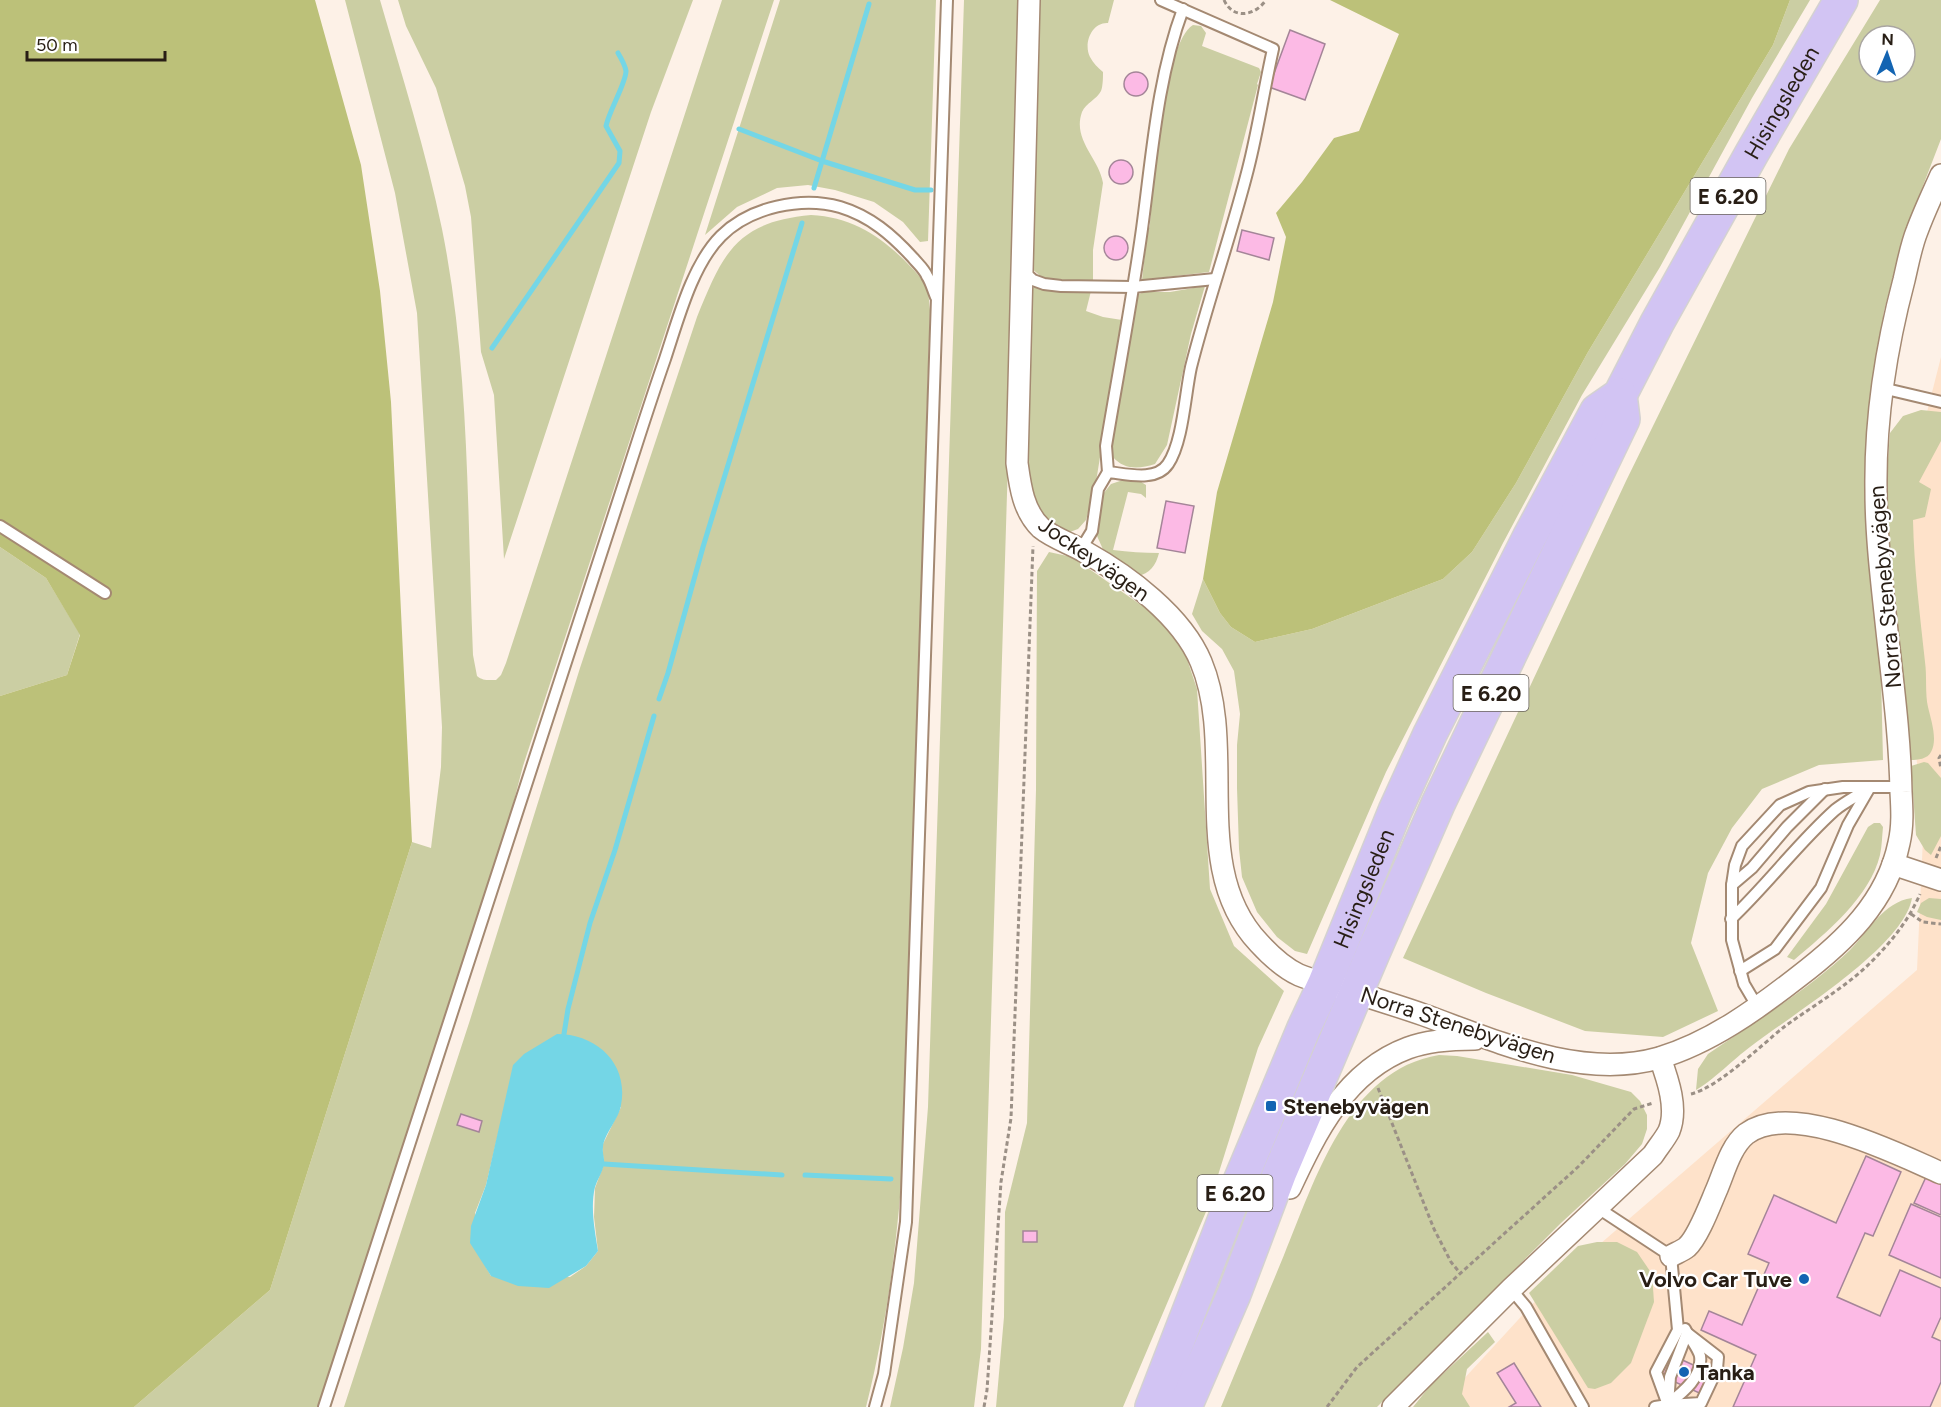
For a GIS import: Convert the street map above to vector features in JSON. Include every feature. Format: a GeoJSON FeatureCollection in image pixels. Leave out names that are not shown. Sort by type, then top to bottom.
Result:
{"type":"FeatureCollection","features":[{"type":"Feature","properties":{"kind":"highway","name":"Hisingsleden"},"geometry":{"type":"LineString","coordinates":[[1152,1407],[1233,1198],[1325,983],[1395,811],[1430,734],[1529,538],[1597,411],[1620,395],[1657,323],[1841,0]]}},
{"type":"Feature","properties":{"kind":"highway","name":"Hisingsleden"},"geometry":{"type":"LineString","coordinates":[[1185,1407],[1253,1245],[1280,1172],[1438,804],[1623,419],[1620,395]]}},
{"type":"Feature","properties":{"kind":"street","name":"Jockeyvägen"},"geometry":{"type":"LineString","coordinates":[[1029,0],[1017,463],[1020,489],[1028,510],[1041,528],[1081,549],[1152,599],[1182,630],[1195,648],[1214,706],[1221,852],[1225,882],[1234,907],[1250,934],[1269,953],[1293,972],[1325,983]]}},
{"type":"Feature","properties":{"kind":"street","name":"Norra Stenebyvägen"},"geometry":{"type":"LineString","coordinates":[[1325,983],[1380,999],[1488,1038],[1580,1063],[1614,1065],[1636,1063],[1660,1058],[1716,1033],[1827,955],[1865,916],[1883,888],[1893,864],[1902,819],[1877,510],[1877,439],[1882,388],[1895,312],[1916,233],[1941,175]]}},
{"type":"Feature","properties":{"kind":"street"},"geometry":{"type":"LineString","coordinates":[[1893,864],[1934,878]]}},
{"type":"Feature","properties":{"kind":"street"},"geometry":{"type":"LineString","coordinates":[[1253,1245],[1277,1214],[1330,1111],[1367,1072],[1382,1060],[1409,1047],[1445,1039],[1488,1038]]}},
{"type":"Feature","properties":{"kind":"street"},"geometry":{"type":"LineString","coordinates":[[1393,1407],[1511,1289],[1653,1155],[1669,1132],[1672,1116],[1671,1098],[1660,1058]]}},
{"type":"Feature","properties":{"kind":"street"},"geometry":{"type":"LineString","coordinates":[[1671,1256],[1688,1247],[1699,1228],[1734,1148],[1746,1134],[1762,1127],[1781,1122],[1833,1130],[1881,1147],[1941,1173]]}},
{"type":"Feature","properties":{"kind":"lane"},"geometry":{"type":"LineString","coordinates":[[875,1407],[884,1374],[906,1222],[947,0]]}},
{"type":"Feature","properties":{"kind":"lane"},"geometry":{"type":"LineString","coordinates":[[1108,472],[1152,475],[1168,465],[1176,448],[1191,369],[1248,169],[1273,49],[1161,0]]}},
{"type":"Feature","properties":{"kind":"lane"},"geometry":{"type":"LineString","coordinates":[[1081,549],[1092,531],[1098,489],[1108,472],[1106,446],[1157,115],[1169,51],[1183,9]]}},
{"type":"Feature","properties":{"kind":"lane"},"geometry":{"type":"LineString","coordinates":[[324,1407],[627,471],[672,337],[701,266],[722,235],[739,223],[760,212],[796,201],[818,202],[859,213],[894,237],[927,274],[936,297]]}},
{"type":"Feature","properties":{"kind":"lane"},"geometry":{"type":"LineString","coordinates":[[1023,270],[1033,280],[1044,284],[1132,287],[1215,279]]}},
{"type":"Feature","properties":{"kind":"lane"},"geometry":{"type":"LineString","coordinates":[[1882,388],[1941,402]]}},
{"type":"Feature","properties":{"kind":"lane"},"geometry":{"type":"LineString","coordinates":[[0,526],[105,593]]}},
{"type":"Feature","properties":{"kind":"lane"},"geometry":{"type":"LineString","coordinates":[[1731,919],[1837,808],[1870,787]]}},
{"type":"Feature","properties":{"kind":"lane"},"geometry":{"type":"LineString","coordinates":[[1740,971],[1775,949],[1821,888],[1848,825],[1870,787]]}},
{"type":"Feature","properties":{"kind":"lane"},"geometry":{"type":"LineString","coordinates":[[1757,1006],[1744,984],[1732,940],[1732,885],[1735,865],[1742,846],[1780,805],[1809,792],[1825,789],[1901,787]]}},
{"type":"Feature","properties":{"kind":"lane"},"geometry":{"type":"LineString","coordinates":[[1732,885],[1752,868],[1787,827],[1825,789]]}},
{"type":"Feature","properties":{"kind":"lane"},"geometry":{"type":"LineString","coordinates":[[1598,1208],[1671,1256],[1678,1330],[1656,1372],[1668,1405]]}},
{"type":"Feature","properties":{"kind":"lane"},"geometry":{"type":"LineString","coordinates":[[1511,1289],[1526,1307],[1583,1407]]}},
{"type":"Feature","properties":{"kind":"lane"},"geometry":{"type":"LineString","coordinates":[[1668,1405],[1690,1386],[1699,1369],[1700,1355],[1677,1317]]}},
{"type":"Feature","properties":{"kind":"lane"},"geometry":{"type":"LineString","coordinates":[[1668,1405],[1670,1377],[1688,1333]]}},
{"type":"Feature","properties":{"kind":"lane"},"geometry":{"type":"LineString","coordinates":[[1655,1407],[1701,1403],[1717,1369],[1718,1357],[1688,1333]]}},
{"type":"Feature","properties":{"kind":"path"},"geometry":{"type":"LineString","coordinates":[[1224,0],[1232,9],[1245,14],[1257,11],[1266,0]]}},
{"type":"Feature","properties":{"kind":"path"},"geometry":{"type":"LineString","coordinates":[[984,1407],[1001,1182],[1011,1118],[1032,549],[1041,528]]}},
{"type":"Feature","properties":{"kind":"path"},"geometry":{"type":"LineString","coordinates":[[1941,755],[1939,758],[1941,769]]}},
{"type":"Feature","properties":{"kind":"path"},"geometry":{"type":"LineString","coordinates":[[1327,1407],[1357,1367],[1579,1166],[1634,1109],[1707,1088],[1865,968],[1911,914],[1934,878],[1941,846]]}},
{"type":"Feature","properties":{"kind":"path"},"geometry":{"type":"LineString","coordinates":[[1911,914],[1923,922],[1941,924]]}},
{"type":"Feature","properties":{"kind":"path"},"geometry":{"type":"LineString","coordinates":[[1367,1072],[1376,1083],[1385,1104],[1434,1229],[1451,1262],[1460,1273]]}},
{"type":"Feature","properties":{"kind":"shaded area"},"geometry":{"type":"Polygon","coordinates":[[[1941,357],[1941,1407],[1438,1407],[1541,1295],[1917,970],[1923,838],[1897,515],[1941,357]]]}},
{"type":"Feature","properties":{"kind":"green space"},"geometry":{"type":"Polygon","coordinates":[[[0,0],[315,0],[361,165],[380,291],[391,402],[412,842],[270,1290],[134,1407],[0,1407],[0,696],[67,675],[80,635],[46,578],[0,547],[0,0]]]}},
{"type":"Feature","properties":{"kind":"green space"},"geometry":{"type":"Polygon","coordinates":[[[345,0],[380,0],[436,200],[451,281],[463,387],[473,655],[477,676],[496,680],[506,663],[722,0],[774,0],[523,766],[474,933],[318,1407],[134,1407],[270,1290],[412,842],[431,848],[441,767],[442,727],[417,313],[395,193],[345,0]]]}},
{"type":"Feature","properties":{"kind":"green space"},"geometry":{"type":"Polygon","coordinates":[[[398,0],[693,0],[651,112],[504,559],[494,395],[481,352],[471,217],[465,186],[436,88],[406,26],[398,0]]]}},
{"type":"Feature","properties":{"kind":"green space"},"geometry":{"type":"Polygon","coordinates":[[[780,0],[936,0],[928,241],[920,242],[903,222],[874,202],[835,190],[808,185],[777,188],[737,207],[705,235],[780,0]]]}},
{"type":"Feature","properties":{"kind":"green space"},"geometry":{"type":"Polygon","coordinates":[[[964,0],[1019,0],[1009,428],[981,1349],[974,1407],[890,1407],[914,1283],[928,1107],[964,0]]]}},
{"type":"Feature","properties":{"kind":"green space"},"geometry":{"type":"Polygon","coordinates":[[[1039,0],[1114,0],[1108,23],[1097,26],[1088,40],[1090,57],[1103,72],[1103,84],[1099,94],[1082,112],[1080,122],[1083,140],[1097,165],[1103,183],[1093,250],[1093,281],[1044,279],[1031,268],[1039,0]]]}},
{"type":"Feature","properties":{"kind":"green space"},"geometry":{"type":"Polygon","coordinates":[[[1330,0],[1790,0],[1773,45],[1588,352],[1516,483],[1472,552],[1443,579],[1312,629],[1255,642],[1231,627],[1220,613],[1203,579],[1217,492],[1273,302],[1286,237],[1276,213],[1334,138],[1359,131],[1399,34],[1330,0]]]}},
{"type":"Feature","properties":{"kind":"green space"},"geometry":{"type":"Polygon","coordinates":[[[1790,0],[1810,0],[1752,98],[1660,267],[1582,395],[1503,543],[1386,772],[1307,954],[1295,951],[1277,937],[1257,912],[1242,877],[1237,788],[1240,714],[1234,671],[1222,649],[1202,631],[1192,614],[1203,579],[1220,613],[1231,627],[1255,642],[1312,629],[1443,579],[1472,552],[1516,483],[1588,352],[1773,45],[1790,0]]]}},
{"type":"Feature","properties":{"kind":"green space"},"geometry":{"type":"Polygon","coordinates":[[[1880,0],[1941,0],[1941,139],[1904,235],[1884,311],[1868,425],[1864,489],[1881,675],[1883,760],[1819,765],[1762,789],[1732,828],[1708,873],[1691,943],[1718,1011],[1663,1037],[1585,1031],[1403,958],[1626,481],[1789,149],[1857,38],[1857,84],[1917,84],[1917,24],[1865,24],[1880,0]]]}},
{"type":"Feature","properties":{"kind":"green space"},"geometry":{"type":"Polygon","coordinates":[[[1193,25],[1201,26],[1206,33],[1202,46],[1259,68],[1261,72],[1209,272],[1142,280],[1161,118],[1167,87],[1174,59],[1183,37],[1193,25]]]}},
{"type":"Feature","properties":{"kind":"green space"},"geometry":{"type":"Polygon","coordinates":[[[811,215],[826,217],[853,224],[865,230],[888,245],[923,281],[928,291],[930,310],[907,1100],[898,1223],[890,1285],[880,1346],[866,1407],[344,1407],[470,1020],[580,668],[697,317],[715,275],[736,245],[749,233],[765,225],[811,215]],[[621,1107],[499,1130],[486,1185],[475,1213],[483,1262],[491,1276],[570,1277],[586,1266],[598,1251],[594,1217],[595,1188],[604,1164],[602,1146],[621,1107]]]}},
{"type":"Feature","properties":{"kind":"green space"},"geometry":{"type":"Polygon","coordinates":[[[1205,286],[1191,334],[1167,445],[1155,464],[1138,467],[1122,464],[1113,457],[1112,440],[1137,295],[1144,292],[1170,292],[1205,286]]]}},
{"type":"Feature","properties":{"kind":"green space"},"geometry":{"type":"Polygon","coordinates":[[[1035,287],[1091,291],[1086,311],[1122,320],[1096,482],[1086,520],[1078,529],[1067,533],[1043,520],[1026,490],[1031,289],[1035,287]]]}},
{"type":"Feature","properties":{"kind":"green space"},"geometry":{"type":"Polygon","coordinates":[[[1921,410],[1941,412],[1941,441],[1919,482],[1931,489],[1925,517],[1913,520],[1928,707],[1934,742],[1927,756],[1911,760],[1888,539],[1886,485],[1890,433],[1903,416],[1921,410]]]}},
{"type":"Feature","properties":{"kind":"green space"},"geometry":{"type":"Polygon","coordinates":[[[1126,479],[1138,480],[1146,485],[1146,498],[1141,494],[1128,492],[1113,550],[1159,553],[1152,568],[1137,576],[1106,556],[1097,536],[1103,494],[1111,484],[1126,479]]]}},
{"type":"Feature","properties":{"kind":"green space"},"geometry":{"type":"Polygon","coordinates":[[[0,547],[46,578],[80,634],[67,675],[0,696],[0,547]]]}},
{"type":"Feature","properties":{"kind":"green space"},"geometry":{"type":"Polygon","coordinates":[[[1049,552],[1072,557],[1164,621],[1186,656],[1197,689],[1210,889],[1234,946],[1284,991],[1258,1048],[1208,1207],[1123,1407],[996,1407],[1004,1317],[1005,1212],[1027,1123],[1036,790],[1037,571],[1049,552]]]}},
{"type":"Feature","properties":{"kind":"green space"},"geometry":{"type":"Polygon","coordinates":[[[1928,763],[1941,778],[1941,836],[1931,855],[1916,835],[1911,766],[1928,763]]]}},
{"type":"Feature","properties":{"kind":"green space"},"geometry":{"type":"Polygon","coordinates":[[[1874,823],[1880,823],[1883,827],[1881,848],[1875,870],[1867,885],[1857,900],[1820,938],[1794,960],[1787,957],[1826,904],[1868,827],[1874,823]]]}},
{"type":"Feature","properties":{"kind":"green space"},"geometry":{"type":"Polygon","coordinates":[[[1912,898],[1904,917],[1889,938],[1868,959],[1696,1090],[1698,1069],[1708,1054],[1781,1005],[1834,965],[1885,911],[1893,905],[1912,898]]]}},
{"type":"Feature","properties":{"kind":"green space"},"geometry":{"type":"Polygon","coordinates":[[[1929,898],[1941,899],[1941,920],[1917,912],[1921,903],[1929,898]]]}},
{"type":"Feature","properties":{"kind":"green space"},"geometry":{"type":"Polygon","coordinates":[[[1439,1055],[1572,1075],[1631,1092],[1640,1101],[1647,1115],[1647,1129],[1642,1144],[1625,1164],[1561,1223],[1377,1407],[1221,1407],[1308,1195],[1339,1133],[1358,1105],[1380,1082],[1407,1065],[1439,1055]]]}},
{"type":"Feature","properties":{"kind":"green space"},"geometry":{"type":"Polygon","coordinates":[[[1597,1242],[1617,1242],[1637,1252],[1652,1274],[1654,1302],[1631,1363],[1611,1383],[1595,1389],[1588,1388],[1529,1293],[1578,1246],[1597,1242]]]}},
{"type":"Feature","properties":{"kind":"green space"},"geometry":{"type":"Polygon","coordinates":[[[1488,1332],[1495,1342],[1467,1369],[1462,1394],[1470,1407],[1413,1407],[1430,1386],[1488,1332]]]}},
{"type":"Feature","properties":{"kind":"water"},"geometry":{"type":"Polygon","coordinates":[[[557,1034],[585,1039],[607,1054],[620,1077],[621,1105],[604,1142],[604,1165],[594,1195],[598,1251],[586,1266],[549,1288],[518,1286],[491,1276],[470,1243],[471,1226],[486,1185],[513,1065],[524,1054],[557,1034]]]}},
{"type":"Feature","properties":{"kind":"building"},"geometry":{"type":"Polygon","coordinates":[[[1290,30],[1325,44],[1305,100],[1269,87],[1290,30]]]}},
{"type":"Feature","properties":{"kind":"building"},"geometry":{"type":"Polygon","coordinates":[[[1136,72],[1145,75],[1148,84],[1145,93],[1136,96],[1127,93],[1124,84],[1127,75],[1136,72]]]}},
{"type":"Feature","properties":{"kind":"building"},"geometry":{"type":"Polygon","coordinates":[[[1116,160],[1126,160],[1133,167],[1133,177],[1126,184],[1116,184],[1109,177],[1109,167],[1116,160]]]}},
{"type":"Feature","properties":{"kind":"building"},"geometry":{"type":"Polygon","coordinates":[[[1242,230],[1274,238],[1269,260],[1237,251],[1242,230]]]}},
{"type":"Feature","properties":{"kind":"building"},"geometry":{"type":"Polygon","coordinates":[[[1116,236],[1125,239],[1128,248],[1125,257],[1116,260],[1107,257],[1104,248],[1107,239],[1116,236]]]}},
{"type":"Feature","properties":{"kind":"building"},"geometry":{"type":"Polygon","coordinates":[[[1166,501],[1194,506],[1185,553],[1157,548],[1166,501]]]}},
{"type":"Feature","properties":{"kind":"building"},"geometry":{"type":"Polygon","coordinates":[[[461,1114],[482,1121],[479,1132],[457,1125],[461,1114]]]}},
{"type":"Feature","properties":{"kind":"building","name":"Volvo Car Tuve"},"geometry":{"type":"Polygon","coordinates":[[[1866,1156],[1901,1172],[1873,1236],[1865,1233],[1837,1297],[1880,1316],[1900,1270],[1941,1288],[1941,1317],[1932,1337],[1941,1341],[1941,1382],[1930,1407],[1733,1407],[1756,1355],[1701,1330],[1709,1311],[1742,1325],[1769,1263],[1748,1254],[1774,1195],[1836,1223],[1866,1156]]]}},
{"type":"Feature","properties":{"kind":"building"},"geometry":{"type":"Polygon","coordinates":[[[1926,1177],[1941,1184],[1941,1215],[1914,1203],[1926,1177]]]}},
{"type":"Feature","properties":{"kind":"building"},"geometry":{"type":"Polygon","coordinates":[[[1911,1204],[1941,1217],[1941,1278],[1889,1255],[1911,1204]]]}},
{"type":"Feature","properties":{"kind":"building"},"geometry":{"type":"Polygon","coordinates":[[[1023,1231],[1037,1231],[1037,1242],[1023,1242],[1023,1231]]]}},
{"type":"Feature","properties":{"kind":"building"},"geometry":{"type":"Polygon","coordinates":[[[1665,1352],[1715,1375],[1706,1396],[1655,1373],[1665,1352]]]}},
{"type":"Feature","properties":{"kind":"building"},"geometry":{"type":"Polygon","coordinates":[[[1514,1363],[1541,1407],[1509,1407],[1516,1403],[1497,1373],[1514,1363]]]}},
{"type":"Feature","properties":{"kind":"waterway"},"geometry":{"type":"LineString","coordinates":[[814,188],[869,4]]}},
{"type":"Feature","properties":{"kind":"waterway"},"geometry":{"type":"LineString","coordinates":[[492,348],[619,163],[620,151],[606,126],[626,71],[618,53]]}},
{"type":"Feature","properties":{"kind":"waterway"},"geometry":{"type":"LineString","coordinates":[[739,129],[822,161],[915,190],[931,190]]}},
{"type":"Feature","properties":{"kind":"waterway"},"geometry":{"type":"LineString","coordinates":[[659,699],[802,223]]}},
{"type":"Feature","properties":{"kind":"waterway"},"geometry":{"type":"LineString","coordinates":[[564,1034],[568,1009],[590,923],[615,850],[654,716]]}},
{"type":"Feature","properties":{"kind":"waterway"},"geometry":{"type":"LineString","coordinates":[[604,1164],[782,1175]]}},
{"type":"Feature","properties":{"kind":"waterway"},"geometry":{"type":"LineString","coordinates":[[805,1175],[891,1179]]}},
{"type":"Feature","properties":{"kind":"place","name":"Stenebyvägen"},"geometry":{"type":"Point","coordinates":[1271,1106]}},
{"type":"Feature","properties":{"kind":"place","name":"Volvo Car Tuve"},"geometry":{"type":"Point","coordinates":[1804,1279]}},
{"type":"Feature","properties":{"kind":"place","name":"Tanka"},"geometry":{"type":"Point","coordinates":[1684,1372]}}]}
